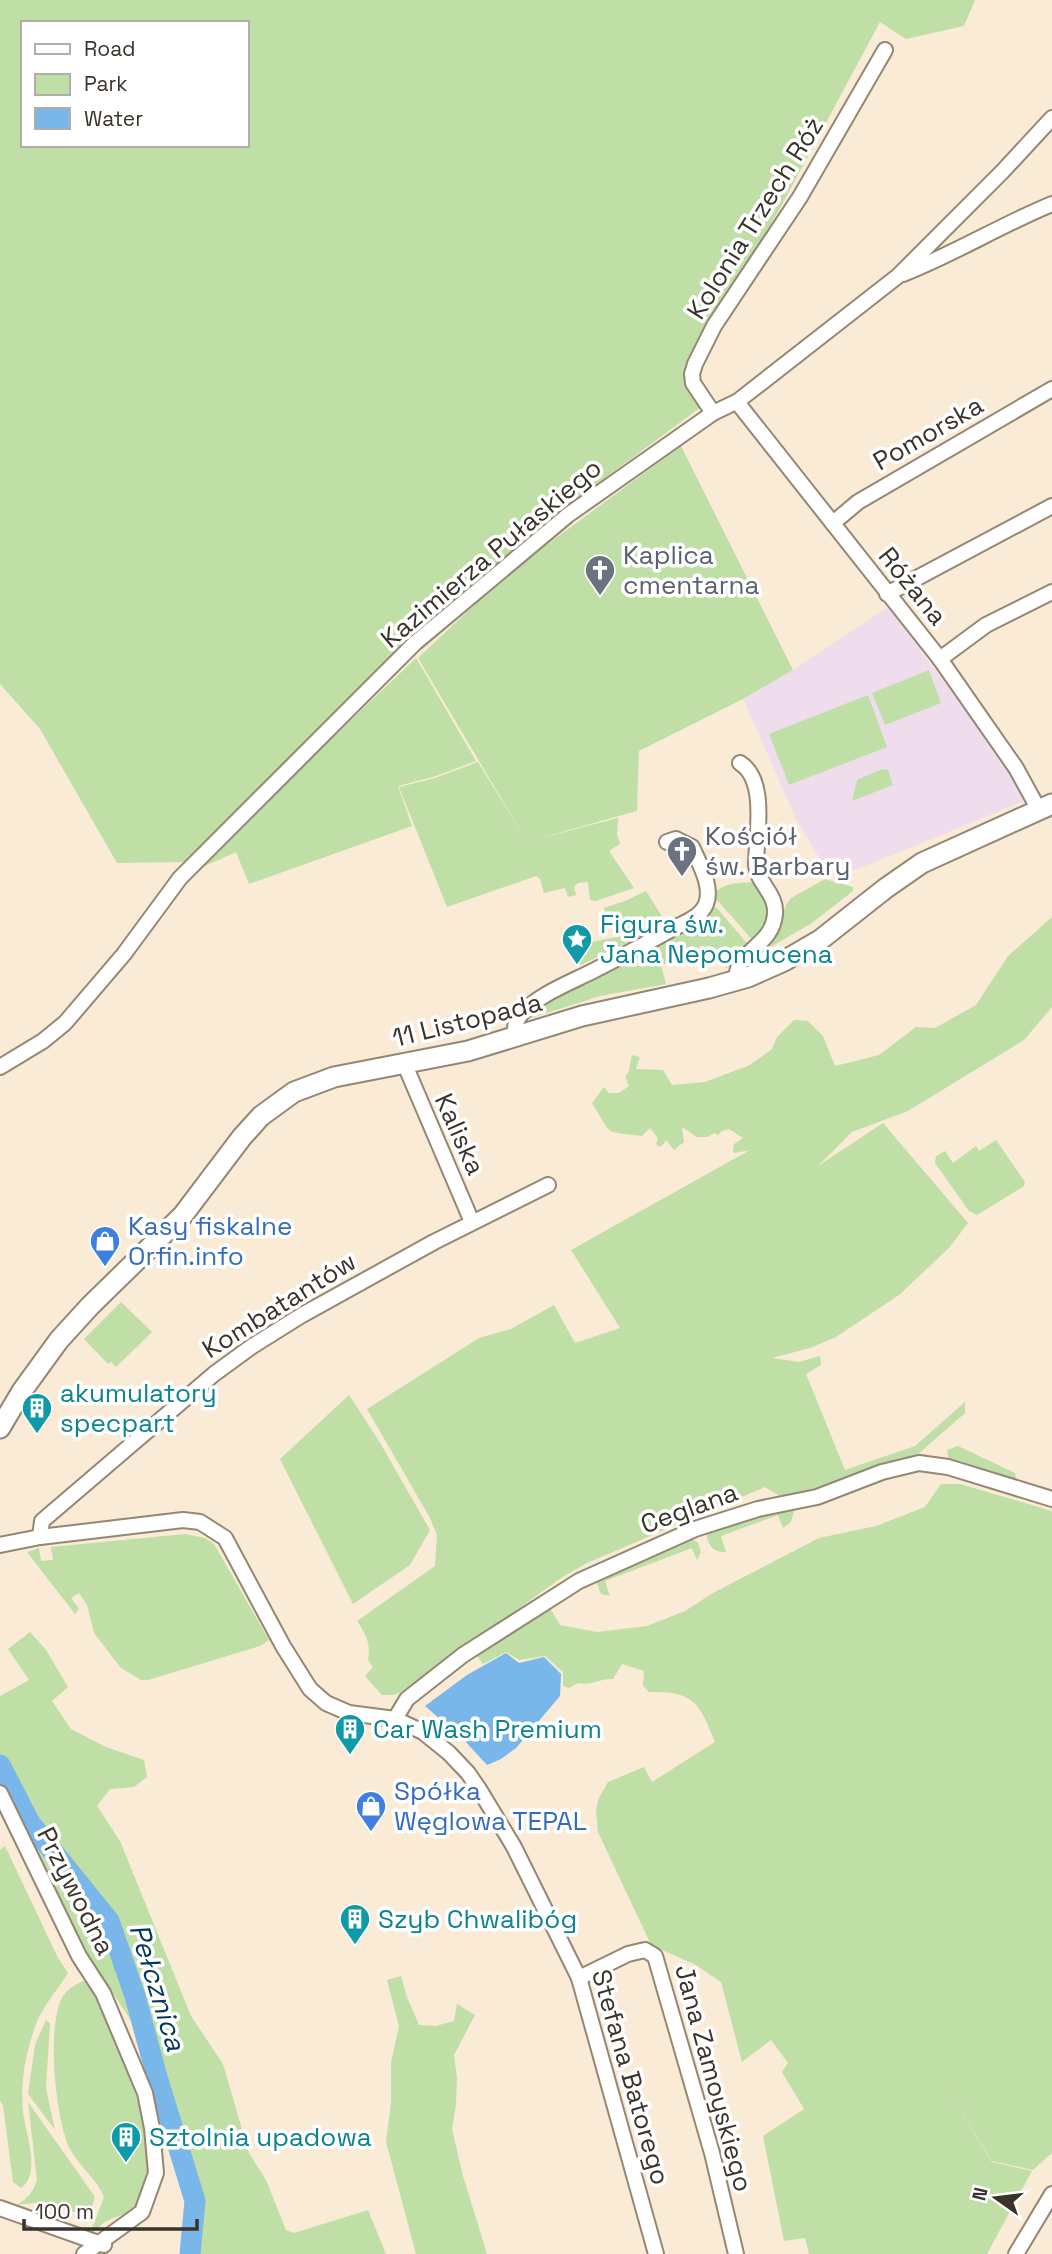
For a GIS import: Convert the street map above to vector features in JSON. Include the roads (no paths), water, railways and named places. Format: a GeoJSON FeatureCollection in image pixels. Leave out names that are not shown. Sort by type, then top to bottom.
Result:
{"type":"FeatureCollection","features":[{"type":"Feature","properties":{"kind":"main road","name":"11 Listopada"},"geometry":{"type":"LineString","coordinates":[[3,1415],[59,1340],[183,1215],[261,1116],[294,1092],[317,1082],[476,1049],[623,1005],[735,982],[784,961],[820,940],[922,863],[1046,807]]}},
{"type":"Feature","properties":{"kind":"street","name":"Kolonia Trzech Róż"},"geometry":{"type":"LineString","coordinates":[[713,413],[693,383],[695,364],[714,326],[800,197],[885,50]]}},
{"type":"Feature","properties":{"kind":"street","name":"Kazimierza Pułaskiego"},"geometry":{"type":"LineString","coordinates":[[0,1068],[43,1041],[65,1023],[124,954],[180,878],[415,643],[568,515],[713,413],[737,402],[898,275],[1002,172],[1052,118]]}},
{"type":"Feature","properties":{"kind":"street"},"geometry":{"type":"LineString","coordinates":[[898,275],[931,263],[976,238],[1052,204]]}},
{"type":"Feature","properties":{"kind":"street","name":"Pomorska"},"geometry":{"type":"LineString","coordinates":[[833,523],[858,502],[1052,389]]}},
{"type":"Feature","properties":{"kind":"street","name":"Różana"},"geometry":{"type":"LineString","coordinates":[[737,402],[940,659],[1046,807]]}},
{"type":"Feature","properties":{"kind":"street"},"geometry":{"type":"LineString","coordinates":[[887,593],[1052,506]]}},
{"type":"Feature","properties":{"kind":"street"},"geometry":{"type":"LineString","coordinates":[[940,659],[986,625],[1052,592]]}},
{"type":"Feature","properties":{"kind":"street"},"geometry":{"type":"LineString","coordinates":[[735,982],[739,964],[756,949],[770,930],[776,913],[773,898],[756,870],[760,809],[747,767],[740,763]]}},
{"type":"Feature","properties":{"kind":"street"},"geometry":{"type":"LineString","coordinates":[[516,1037],[516,1020],[525,1010],[553,991],[699,914],[707,902],[705,876],[692,847],[676,839],[667,842]]}},
{"type":"Feature","properties":{"kind":"street","name":"Kaliska"},"geometry":{"type":"LineString","coordinates":[[405,1065],[472,1222]]}},
{"type":"Feature","properties":{"kind":"street","name":"Kombatantów"},"geometry":{"type":"LineString","coordinates":[[40,1537],[42,1521],[214,1374],[302,1315],[472,1222],[548,1185]]}},
{"type":"Feature","properties":{"kind":"street","name":"Ceglana"},"geometry":{"type":"LineString","coordinates":[[395,1719],[407,1699],[463,1655],[579,1581],[695,1529],[758,1509],[817,1497],[882,1472],[919,1463],[948,1467],[1047,1498]]}},
{"type":"Feature","properties":{"kind":"street","name":"Stefana Batorego"},"geometry":{"type":"LineString","coordinates":[[0,1545],[40,1537],[183,1520],[200,1522],[225,1538],[283,1646],[310,1689],[326,1703],[349,1713],[395,1719],[423,1732],[468,1773],[514,1847],[579,1978],[656,2254]]}},
{"type":"Feature","properties":{"kind":"street","name":"Przywodna"},"geometry":{"type":"LineString","coordinates":[[0,1793],[79,1956],[103,1993],[145,2093],[152,2128],[156,2173],[142,2212],[84,2254]]}},
{"type":"Feature","properties":{"kind":"street","name":"Jana Zamoyskiego"},"geometry":{"type":"LineString","coordinates":[[579,1978],[628,1954],[645,1950],[655,1956],[712,2153],[736,2254]]}},
{"type":"Feature","properties":{"kind":"street"},"geometry":{"type":"LineString","coordinates":[[1016,2254],[1052,2194]]}},
{"type":"Feature","properties":{"kind":"street"},"geometry":{"type":"LineString","coordinates":[[0,2208],[101,2244]]}},
{"type":"Feature","properties":{"kind":"water"},"geometry":{"type":"Polygon","coordinates":[[[506,1653],[519,1663],[544,1657],[561,1674],[560,1696],[516,1748],[487,1765],[463,1739],[425,1706],[467,1675],[506,1653]]]}},
{"type":"Feature","properties":{"kind":"waterway","name":"Pełcznica"},"geometry":{"type":"LineString","coordinates":[[0,1765],[30,1823],[109,1921],[135,1996],[195,2201],[190,2254]]}},
{"type":"Feature","properties":{"kind":"place","name":"Kaplica cmentarna"},"geometry":{"type":"Point","coordinates":[600,597]}},
{"type":"Feature","properties":{"kind":"place","name":"Kościół św. Barbary"},"geometry":{"type":"Point","coordinates":[682,878]}},
{"type":"Feature","properties":{"kind":"place","name":"Figura św. Jana Nepomucena"},"geometry":{"type":"Point","coordinates":[577,966]}},
{"type":"Feature","properties":{"kind":"place","name":"Kasy fiskalne Orfin.info"},"geometry":{"type":"Point","coordinates":[105,1268]}},
{"type":"Feature","properties":{"kind":"place","name":"akumulatory specpart"},"geometry":{"type":"Point","coordinates":[37,1435]}},
{"type":"Feature","properties":{"kind":"place","name":"Car Wash Premium"},"geometry":{"type":"Point","coordinates":[350,1756]}},
{"type":"Feature","properties":{"kind":"place","name":"Spółka Węglowa TEPAL"},"geometry":{"type":"Point","coordinates":[371,1833]}},
{"type":"Feature","properties":{"kind":"place","name":"Szyb Chwalibóg"},"geometry":{"type":"Point","coordinates":[355,1946]}},
{"type":"Feature","properties":{"kind":"place","name":"Sztolnia upadowa"},"geometry":{"type":"Point","coordinates":[126,2164]}}]}
